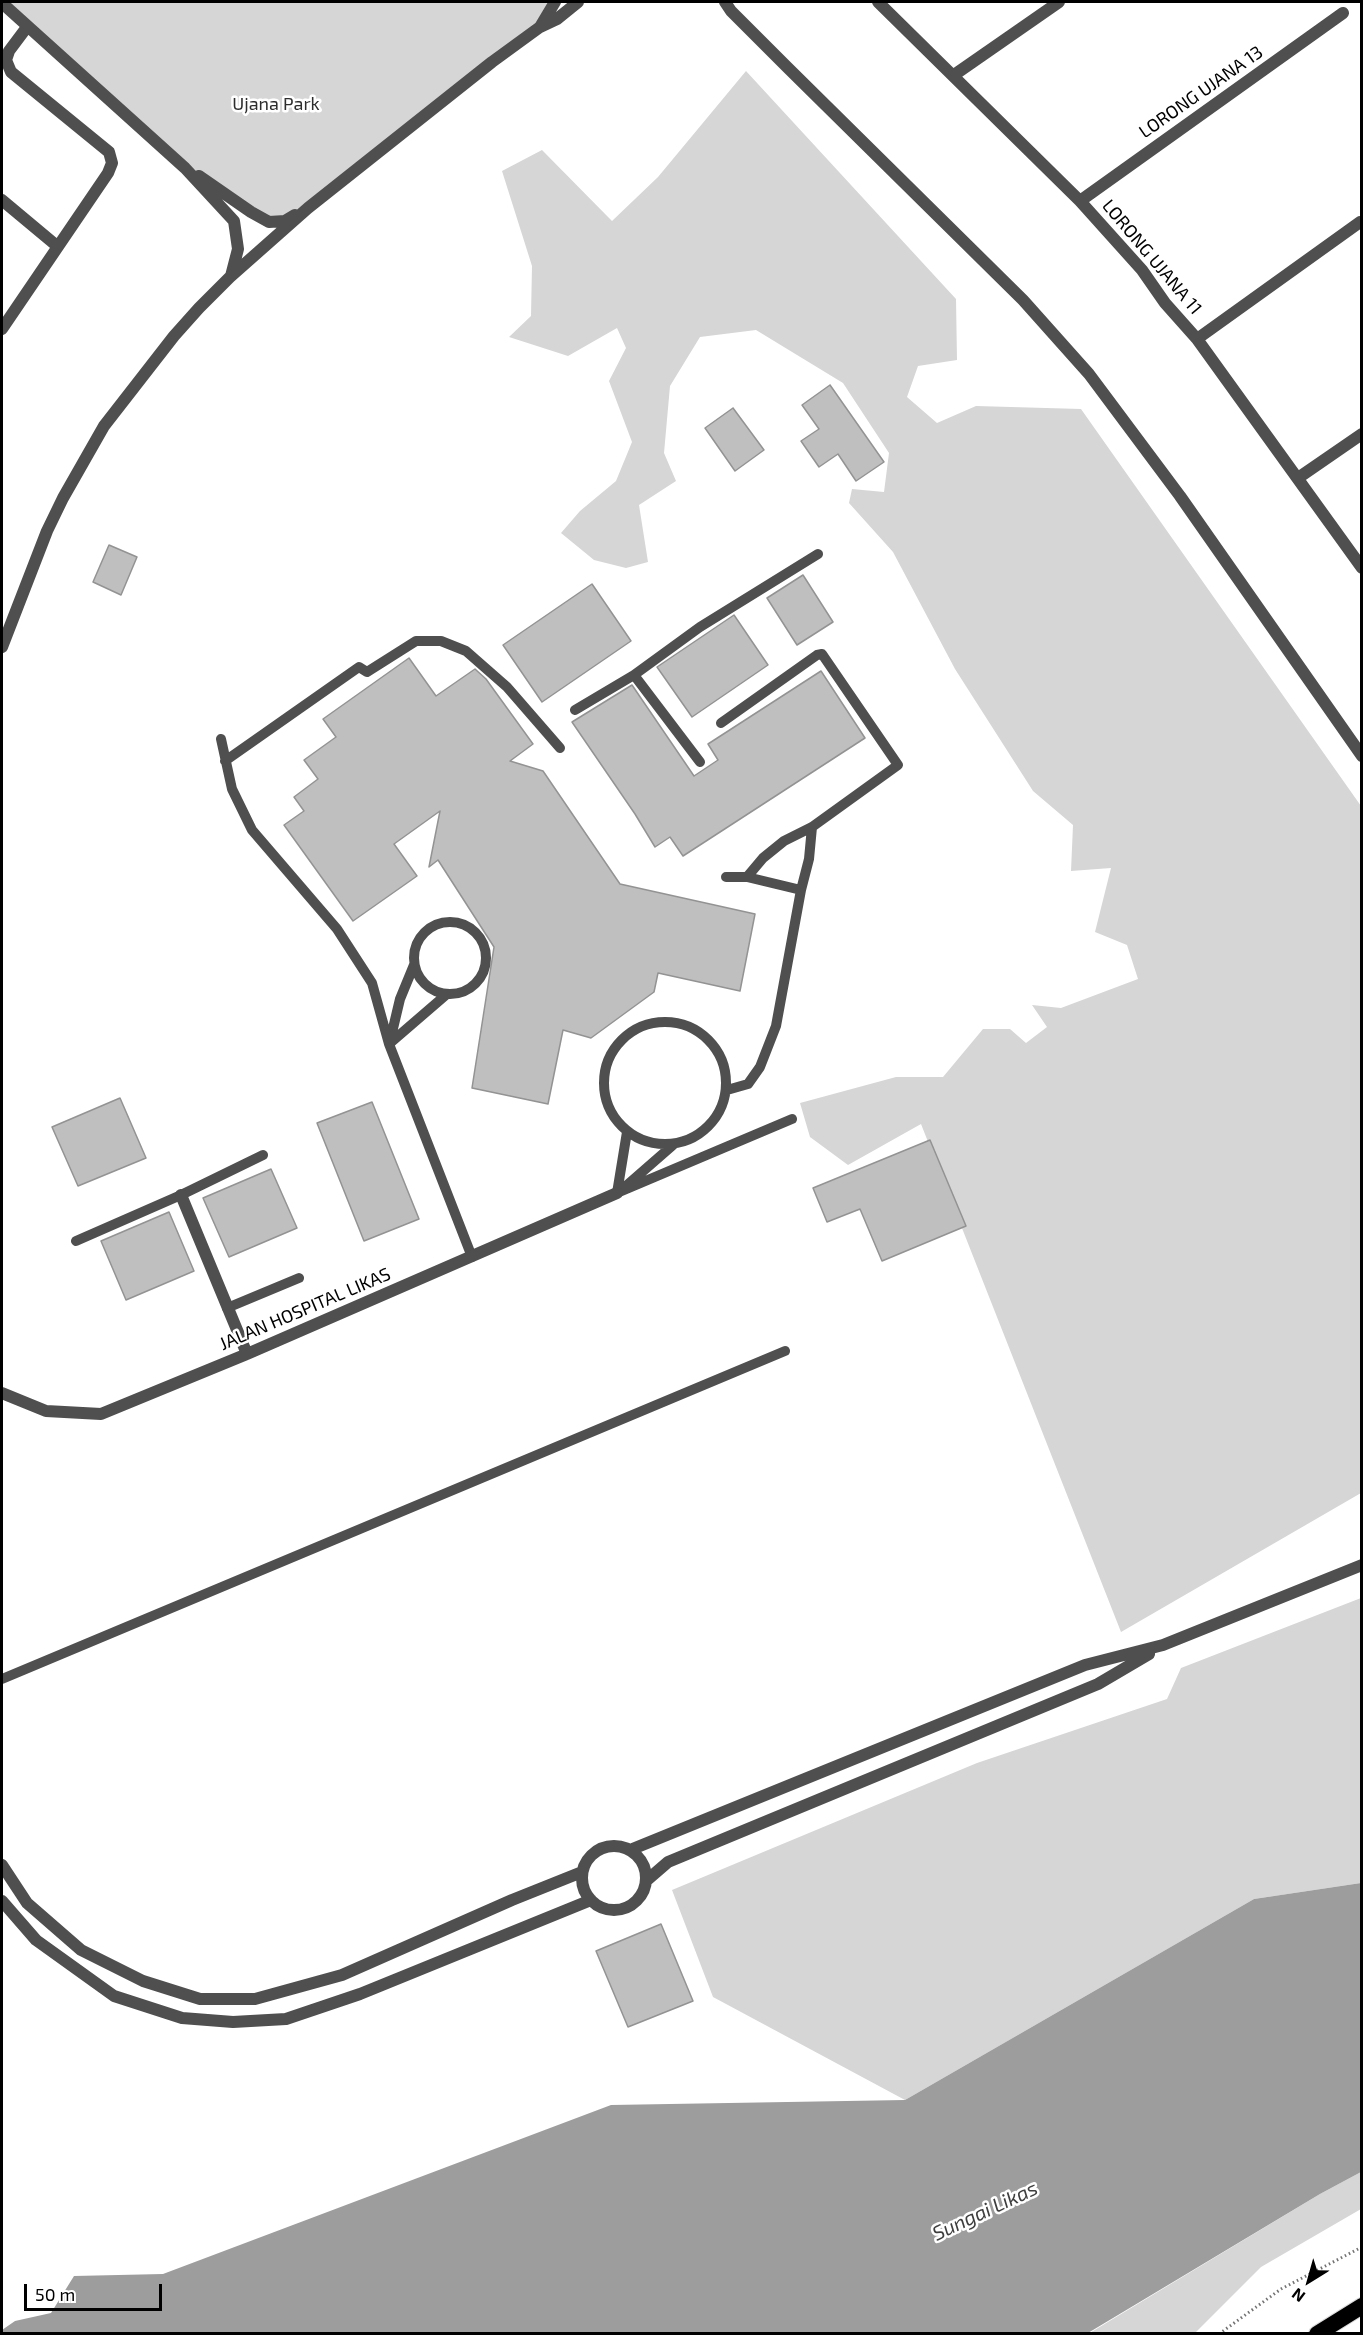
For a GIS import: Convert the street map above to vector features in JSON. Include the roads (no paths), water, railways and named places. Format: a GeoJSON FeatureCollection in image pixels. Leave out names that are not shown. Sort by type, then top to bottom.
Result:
{"type":"FeatureCollection","features":[{"type":"Feature","properties":{"kind":"highway"},"geometry":{"type":"LineString","coordinates":[[1317,2334],[1362,2306]]}},
{"type":"Feature","properties":{"kind":"street"},"geometry":{"type":"LineString","coordinates":[[540,27],[555,2]]}},
{"type":"Feature","properties":{"kind":"street"},"geometry":{"type":"LineString","coordinates":[[2,647],[51,523],[104,426],[174,336],[230,277],[308,208],[492,62],[540,27],[557,19],[578,2]]}},
{"type":"Feature","properties":{"kind":"street"},"geometry":{"type":"LineString","coordinates":[[718,2],[728,6],[1023,300],[1089,374],[1187,505],[1362,756]]}},
{"type":"Feature","properties":{"kind":"street","name":"LORONG UJANA 11"},"geometry":{"type":"LineString","coordinates":[[878,2],[1080,201],[1142,270],[1165,303],[1197,339],[1362,568]]}},
{"type":"Feature","properties":{"kind":"street"},"geometry":{"type":"LineString","coordinates":[[954,75],[1059,2]]}},
{"type":"Feature","properties":{"kind":"street"},"geometry":{"type":"LineString","coordinates":[[2,3],[185,168],[234,221],[238,249],[230,277]]}},
{"type":"Feature","properties":{"kind":"street","name":"LORONG UJANA 13"},"geometry":{"type":"LineString","coordinates":[[1080,201],[1344,13]]}},
{"type":"Feature","properties":{"kind":"street"},"geometry":{"type":"LineString","coordinates":[[2,329],[108,173],[112,163],[109,152],[11,72],[6,60],[9,51],[27,27]]}},
{"type":"Feature","properties":{"kind":"street"},"geometry":{"type":"LineString","coordinates":[[185,168],[269,222],[285,221],[308,208]]}},
{"type":"Feature","properties":{"kind":"street"},"geometry":{"type":"LineString","coordinates":[[2,200],[57,246]]}},
{"type":"Feature","properties":{"kind":"street"},"geometry":{"type":"LineString","coordinates":[[1197,339],[1360,222]]}},
{"type":"Feature","properties":{"kind":"street"},"geometry":{"type":"LineString","coordinates":[[1298,478],[1362,434]]}},
{"type":"Feature","properties":{"kind":"street","name":"JALAN HOSPITAL LIKAS"},"geometry":{"type":"LineString","coordinates":[[2,1393],[46,1411],[101,1414],[247,1354],[617,1193]]}},
{"type":"Feature","properties":{"kind":"street"},"geometry":{"type":"LineString","coordinates":[[181,1195],[247,1354]]}},
{"type":"Feature","properties":{"kind":"street"},"geometry":{"type":"LineString","coordinates":[[646,1881],[643,1863],[630,1850],[620,1846],[600,1849],[592,1854],[582,1872],[585,1892],[591,1900],[599,1906],[620,1910],[638,1900],[646,1881],[668,1862],[1098,1684],[1163,1646],[1362,1565]]}},
{"type":"Feature","properties":{"kind":"street"},"geometry":{"type":"LineString","coordinates":[[630,1850],[1085,1665],[1163,1646]]}},
{"type":"Feature","properties":{"kind":"street"},"geometry":{"type":"LineString","coordinates":[[2,1865],[27,1903],[81,1950],[143,1981],[200,1999],[255,1999],[342,1975],[512,1900],[582,1872]]}},
{"type":"Feature","properties":{"kind":"street"},"geometry":{"type":"LineString","coordinates":[[2,1901],[36,1940],[114,1996],[182,2018],[233,2022],[286,2019],[349,1998],[591,1900]]}},
{"type":"Feature","properties":{"kind":"lane"},"geometry":{"type":"LineString","coordinates":[[574,710],[634,675],[700,627],[818,554]]}},
{"type":"Feature","properties":{"kind":"lane"},"geometry":{"type":"LineString","coordinates":[[225,761],[358,667],[367,672],[416,641],[441,641],[466,651],[507,687],[560,748]]}},
{"type":"Feature","properties":{"kind":"lane"},"geometry":{"type":"LineString","coordinates":[[721,723],[817,655],[822,654],[898,765],[812,827],[784,841],[763,858],[747,877]]}},
{"type":"Feature","properties":{"kind":"lane"},"geometry":{"type":"LineString","coordinates":[[634,675],[699,762]]}},
{"type":"Feature","properties":{"kind":"lane"},"geometry":{"type":"LineString","coordinates":[[221,739],[232,789],[252,830],[337,929],[372,983],[389,1044],[472,1257]]}},
{"type":"Feature","properties":{"kind":"lane"},"geometry":{"type":"LineString","coordinates":[[727,1090],[748,1084],[760,1067],[776,1026],[801,890],[809,860],[812,827]]}},
{"type":"Feature","properties":{"kind":"lane"},"geometry":{"type":"LineString","coordinates":[[726,877],[747,877],[801,890]]}},
{"type":"Feature","properties":{"kind":"lane"},"geometry":{"type":"LineString","coordinates":[[460,922],[469,926],[484,943],[487,956],[484,973],[477,983],[467,990],[447,994],[389,1044],[400,999],[414,965],[417,941],[425,930],[436,923],[460,922]]}},
{"type":"Feature","properties":{"kind":"lane"},"geometry":{"type":"LineString","coordinates":[[414,965],[419,977],[432,989],[447,994]]}},
{"type":"Feature","properties":{"kind":"lane"},"geometry":{"type":"LineString","coordinates":[[617,1193],[673,1145],[698,1136],[711,1126],[722,1109],[727,1090],[724,1064],[713,1044],[693,1028],[669,1022],[651,1023],[634,1030],[620,1041],[608,1059],[604,1076],[606,1099],[615,1119],[627,1132],[650,1143],[673,1145]]}},
{"type":"Feature","properties":{"kind":"lane"},"geometry":{"type":"LineString","coordinates":[[617,1193],[792,1119]]}},
{"type":"Feature","properties":{"kind":"lane"},"geometry":{"type":"LineString","coordinates":[[617,1193],[627,1132]]}},
{"type":"Feature","properties":{"kind":"lane"},"geometry":{"type":"LineString","coordinates":[[76,1240],[181,1195],[263,1155]]}},
{"type":"Feature","properties":{"kind":"lane"},"geometry":{"type":"LineString","coordinates":[[227,1308],[299,1278]]}},
{"type":"Feature","properties":{"kind":"lane"},"geometry":{"type":"LineString","coordinates":[[2,1679],[784,1351]]}},
{"type":"Feature","properties":{"kind":"water","name":"Sungai Likas"},"geometry":{"type":"Polygon","coordinates":[[[1361,1883],[1361,2172],[1320,2194],[1088,2333],[2,2333],[2,2330],[15,2321],[51,2313],[74,2276],[163,2274],[611,2105],[905,2100],[1254,1899],[1361,1883]]]}},
{"type":"Feature","properties":{"kind":"park label","name":"Ujana Park"},"geometry":{"type":"Point","coordinates":[276,104]}}]}
